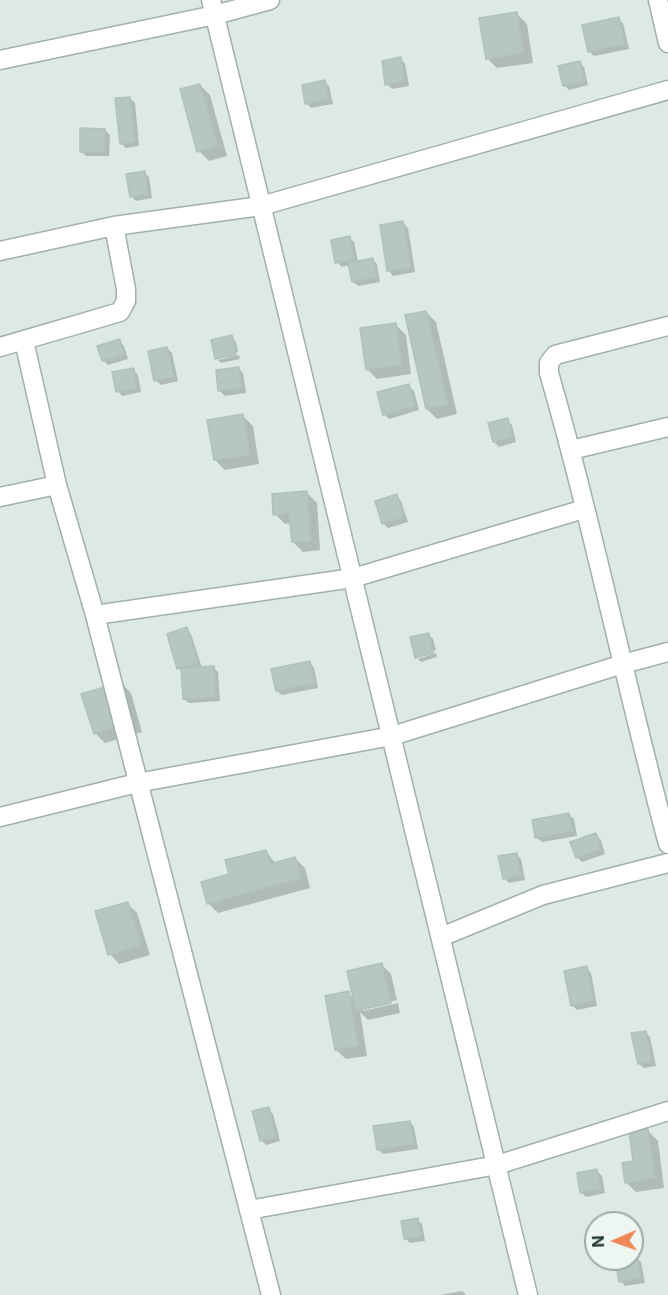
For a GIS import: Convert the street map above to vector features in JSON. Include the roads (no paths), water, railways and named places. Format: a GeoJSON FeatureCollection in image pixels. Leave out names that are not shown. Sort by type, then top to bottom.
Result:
{"type":"FeatureCollection","features":[{"type":"Feature","properties":{"kind":"street"},"geometry":{"type":"LineString","coordinates":[[0,60],[213,8],[270,0]]}},
{"type":"Feature","properties":{"kind":"street"},"geometry":{"type":"LineString","coordinates":[[658,0],[668,43]]}},
{"type":"Feature","properties":{"kind":"street"},"geometry":{"type":"LineString","coordinates":[[213,8],[528,1295]]}},
{"type":"Feature","properties":{"kind":"street"},"geometry":{"type":"LineString","coordinates":[[0,251],[114,225],[261,206],[668,90]]}},
{"type":"Feature","properties":{"kind":"street"},"geometry":{"type":"LineString","coordinates":[[0,348],[120,312],[126,301],[126,289],[114,225]]}},
{"type":"Feature","properties":{"kind":"street"},"geometry":{"type":"LineString","coordinates":[[668,326],[555,355],[549,363],[549,373],[571,450],[668,844]]}},
{"type":"Feature","properties":{"kind":"street"},"geometry":{"type":"LineString","coordinates":[[24,341],[57,485],[95,615],[270,1295]]}},
{"type":"Feature","properties":{"kind":"street"},"geometry":{"type":"LineString","coordinates":[[571,450],[668,427]]}},
{"type":"Feature","properties":{"kind":"street"},"geometry":{"type":"LineString","coordinates":[[0,497],[57,485]]}},
{"type":"Feature","properties":{"kind":"street"},"geometry":{"type":"LineString","coordinates":[[95,615],[353,578],[584,509]]}},
{"type":"Feature","properties":{"kind":"street"},"geometry":{"type":"LineString","coordinates":[[0,817],[137,783],[392,736],[668,652]]}},
{"type":"Feature","properties":{"kind":"street"},"geometry":{"type":"LineString","coordinates":[[441,937],[543,895],[668,862]]}},
{"type":"Feature","properties":{"kind":"street"},"geometry":{"type":"LineString","coordinates":[[249,1210],[497,1165],[668,1110]]}}]}
